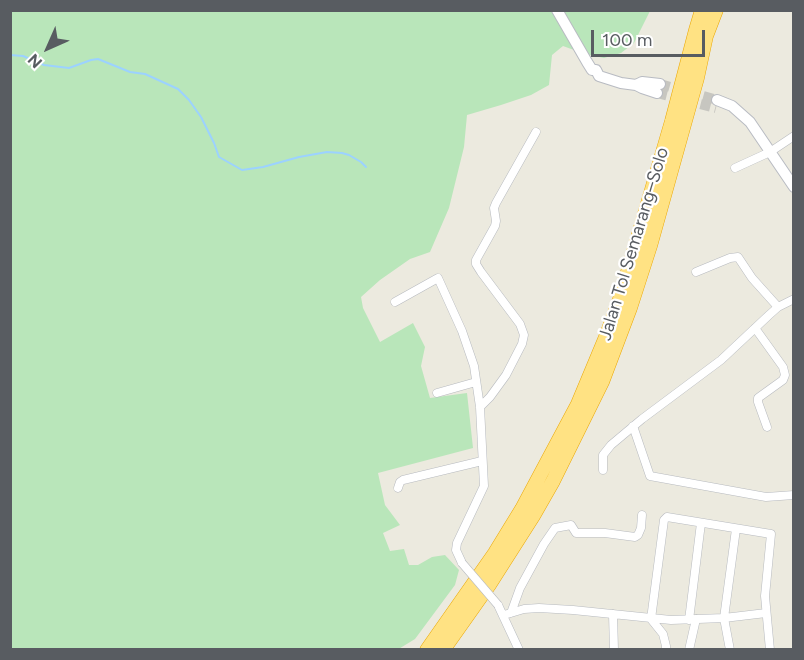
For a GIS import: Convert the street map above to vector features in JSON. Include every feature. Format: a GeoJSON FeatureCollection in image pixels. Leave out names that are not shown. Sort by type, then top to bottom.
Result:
{"type":"FeatureCollection","features":[{"type":"Feature","properties":{"kind":"highway"},"geometry":{"type":"LineString","coordinates":[[687,62],[695,10]]}},
{"type":"Feature","properties":{"kind":"highway","name":"Jalan Tol Semarang–Solo"},"geometry":{"type":"LineString","coordinates":[[427,650],[495,554],[578,405],[620,299],[702,10]]}},
{"type":"Feature","properties":{"kind":"highway","name":"Jalan Tol Semarang–Solo"},"geometry":{"type":"LineString","coordinates":[[442,650],[489,585],[553,481],[602,382],[650,246],[697,78],[706,36],[716,10]]}},
{"type":"Feature","properties":{"kind":"street"},"geometry":{"type":"LineString","coordinates":[[557,10],[592,69],[596,70],[599,76],[642,88],[658,89]]}},
{"type":"Feature","properties":{"kind":"street"},"geometry":{"type":"LineString","coordinates":[[716,104],[730,111],[734,109],[750,122],[794,187]]}},
{"type":"Feature","properties":{"kind":"street"},"geometry":{"type":"LineString","coordinates":[[480,407],[490,398],[506,375],[522,344],[524,335],[520,324],[478,268],[476,260],[495,226],[496,203],[536,132]]}},
{"type":"Feature","properties":{"kind":"street"},"geometry":{"type":"LineString","coordinates":[[735,168],[770,152],[794,136]]}},
{"type":"Feature","properties":{"kind":"street"},"geometry":{"type":"LineString","coordinates":[[696,272],[738,257],[752,278],[778,307]]}},
{"type":"Feature","properties":{"kind":"street"},"geometry":{"type":"LineString","coordinates":[[395,302],[438,279],[462,331],[474,366],[480,407],[484,482],[483,490],[457,543],[456,550],[462,562],[507,614],[519,650]]}},
{"type":"Feature","properties":{"kind":"street"},"geometry":{"type":"LineString","coordinates":[[603,470],[604,452],[633,426],[721,360],[778,307],[794,298]]}},
{"type":"Feature","properties":{"kind":"street"},"geometry":{"type":"LineString","coordinates":[[755,328],[783,367],[785,375],[783,380],[758,398],[767,427]]}},
{"type":"Feature","properties":{"kind":"street"},"geometry":{"type":"LineString","coordinates":[[437,393],[476,382]]}},
{"type":"Feature","properties":{"kind":"street"},"geometry":{"type":"LineString","coordinates":[[633,426],[650,476],[766,498],[794,495]]}},
{"type":"Feature","properties":{"kind":"street"},"geometry":{"type":"LineString","coordinates":[[398,488],[403,480],[483,461]]}},
{"type":"Feature","properties":{"kind":"street"},"geometry":{"type":"LineString","coordinates":[[507,614],[544,544],[555,528],[571,525],[577,533],[605,533],[635,537],[641,528],[642,515]]}},
{"type":"Feature","properties":{"kind":"street"},"geometry":{"type":"LineString","coordinates":[[666,650],[663,634],[651,619],[664,520],[667,517],[701,524],[768,532],[771,535],[765,586],[770,650]]}},
{"type":"Feature","properties":{"kind":"street"},"geometry":{"type":"LineString","coordinates":[[689,650],[701,524]]}},
{"type":"Feature","properties":{"kind":"street"},"geometry":{"type":"LineString","coordinates":[[730,650],[724,618],[736,529]]}},
{"type":"Feature","properties":{"kind":"street"},"geometry":{"type":"LineString","coordinates":[[507,614],[539,608],[651,619],[724,618],[766,613]]}},
{"type":"Feature","properties":{"kind":"street"},"geometry":{"type":"LineString","coordinates":[[613,614],[614,650]]}},
{"type":"Feature","properties":{"kind":"green space"},"geometry":{"type":"Polygon","coordinates":[[[10,11],[650,11],[634,43],[621,53],[604,58],[563,46],[552,55],[549,85],[531,95],[467,115],[464,147],[449,208],[430,252],[410,259],[361,297],[363,308],[380,342],[413,323],[425,347],[421,366],[430,398],[467,393],[473,448],[378,473],[385,505],[400,525],[383,533],[390,551],[404,549],[409,565],[418,565],[432,557],[445,555],[459,570],[455,585],[415,639],[397,650],[11,649],[10,11]]]}},
{"type":"Feature","properties":{"kind":"waterway"},"geometry":{"type":"LineString","coordinates":[[10,55],[23,56],[44,65],[69,68],[98,59],[130,72],[145,74],[178,89],[201,117],[219,157],[242,170],[327,152],[349,155],[366,167]]}},
{"type":"Feature","properties":{"kind":"tunnel"},"geometry":{"type":"LineString","coordinates":[[660,84],[717,100]]}},
{"type":"Feature","properties":{"kind":"tunnel"},"geometry":{"type":"LineString","coordinates":[[657,93],[716,108]]}}]}
